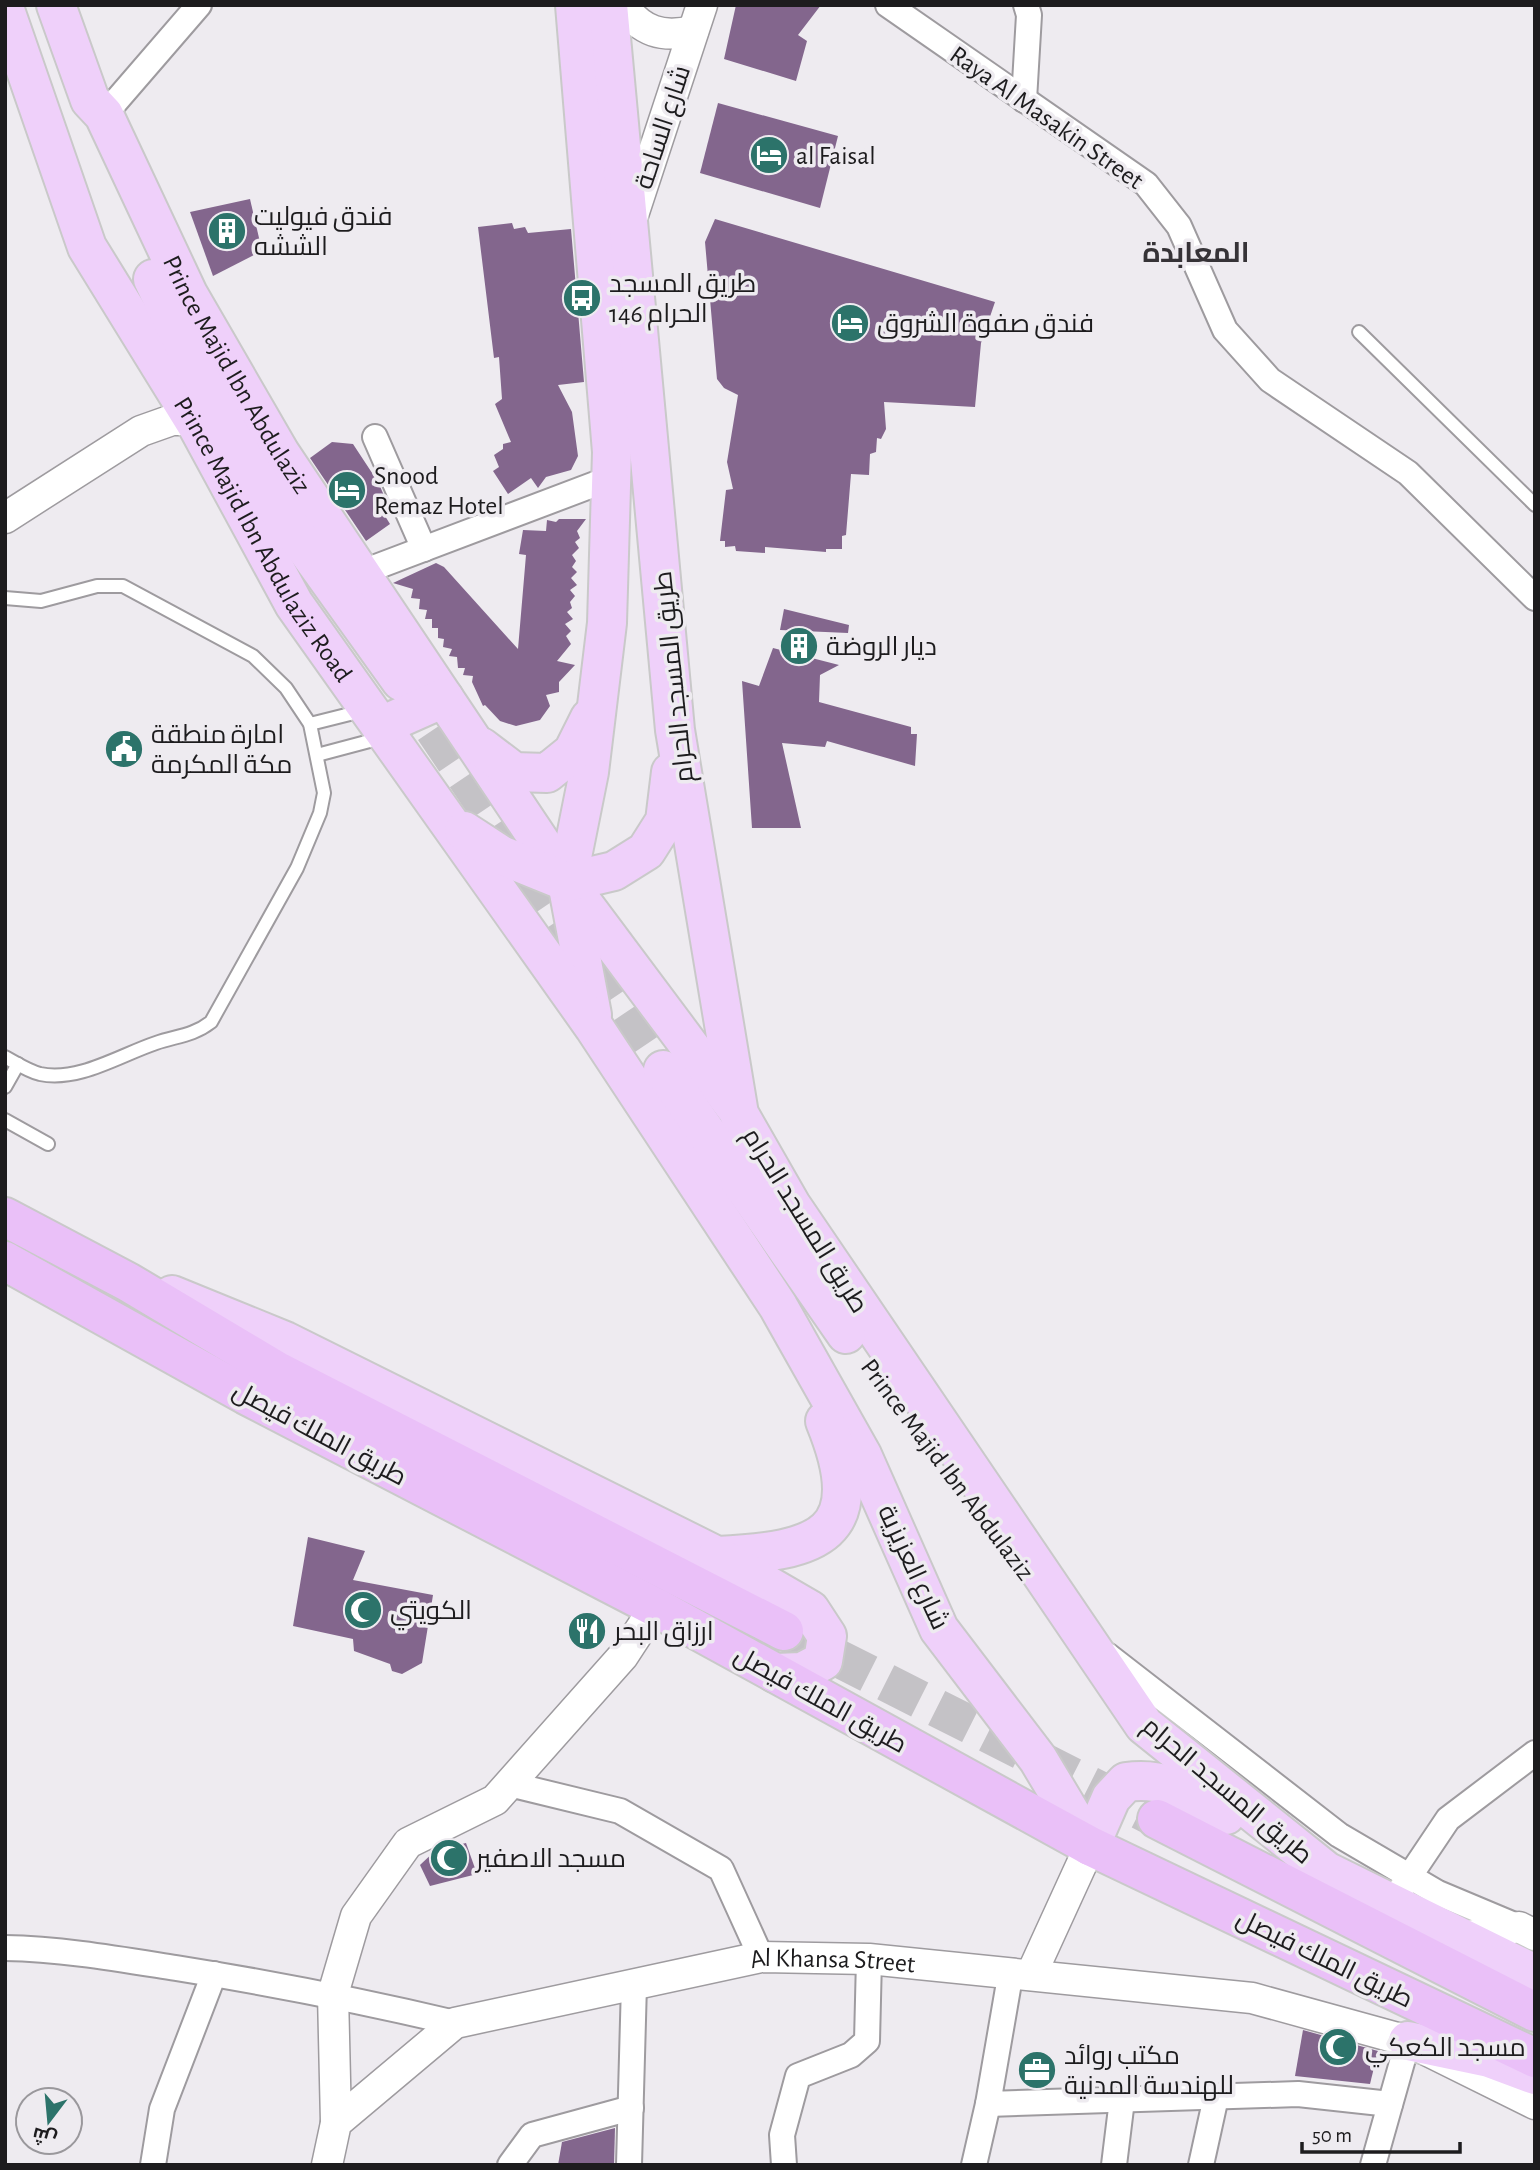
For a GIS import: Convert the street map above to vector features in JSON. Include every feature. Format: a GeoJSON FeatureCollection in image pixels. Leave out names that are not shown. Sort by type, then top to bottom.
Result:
{"type":"FeatureCollection","features":[{"type":"Feature","properties":{"kind":"highway","name":"طريق الملك فيصل"},"geometry":{"type":"LineString","coordinates":[[5,1217],[79,1256],[279,1372],[784,1631]]}},
{"type":"Feature","properties":{"kind":"highway","name":"طريق الملك فيصل"},"geometry":{"type":"LineString","coordinates":[[5,1261],[246,1395],[654,1607],[1090,1846],[1482,2044],[1535,2058]]}},
{"type":"Feature","properties":{"kind":"highway","name":"طريق الملك فيصل"},"geometry":{"type":"LineString","coordinates":[[1157,1819],[1535,2012]]}},
{"type":"Feature","properties":{"kind":"main road","name":"Prince Majid Ibn Abdulaziz"},"geometry":{"type":"LineString","coordinates":[[56,5],[97,108],[187,293],[280,453],[567,882],[739,1114]]}},
{"type":"Feature","properties":{"kind":"main road","name":"طريق المسجد الحرام"},"geometry":{"type":"LineString","coordinates":[[575,5],[611,452],[607,623],[589,772],[567,882],[594,1027]]}},
{"type":"Feature","properties":{"kind":"main road","name":"طريق المسجد الحرام"},"geometry":{"type":"LineString","coordinates":[[608,5],[675,730],[739,1114],[791,1205],[1144,1725],[1326,1871],[1401,1890],[1463,1937],[1535,1974]]}},
{"type":"Feature","properties":{"kind":"main road","name":"Prince Majid Ibn Abdulaziz Road"},"geometry":{"type":"LineString","coordinates":[[5,10],[87,247],[195,420],[294,604],[594,1027]]}},
{"type":"Feature","properties":{"kind":"main road","name":"Prince Majid Ibn Abdulaziz"},"geometry":{"type":"LineString","coordinates":[[97,108],[145,261],[212,403],[254,476],[401,681]]}},
{"type":"Feature","properties":{"kind":"main road"},"geometry":{"type":"LineString","coordinates":[[379,724],[444,698]]}},
{"type":"Feature","properties":{"kind":"main road"},"geometry":{"type":"LineString","coordinates":[[471,738],[514,772],[547,773],[573,752],[597,703]]}},
{"type":"Feature","properties":{"kind":"main road"},"geometry":{"type":"LineString","coordinates":[[448,820],[501,855],[567,882],[614,871],[646,851],[665,821],[675,730]]}},
{"type":"Feature","properties":{"kind":"main road","name":"شارع العزيزية"},"geometry":{"type":"LineString","coordinates":[[594,1027],[778,1306],[862,1455],[939,1629],[1038,1759],[1090,1846]]}},
{"type":"Feature","properties":{"kind":"main road","name":"Prince Majid Ibn Abdulaziz"},"geometry":{"type":"LineString","coordinates":[[663,1069],[884,1388],[1144,1725]]}},
{"type":"Feature","properties":{"kind":"main road"},"geometry":{"type":"LineString","coordinates":[[79,1256],[285,1341],[717,1556],[810,1610],[827,1636],[824,1661],[802,1672],[775,1673]]}},
{"type":"Feature","properties":{"kind":"main road"},"geometry":{"type":"LineString","coordinates":[[717,1556],[774,1553],[817,1540],[836,1520],[843,1488],[834,1443],[778,1306]]}},
{"type":"Feature","properties":{"kind":"main road"},"geometry":{"type":"LineString","coordinates":[[1090,1846],[1111,1798],[1118,1790],[1126,1782],[1150,1779],[1178,1788],[1326,1871]]}},
{"type":"Feature","properties":{"kind":"main road"},"geometry":{"type":"LineString","coordinates":[[1408,2041],[1482,2044],[1529,2091]]}},
{"type":"Feature","properties":{"kind":"street"},"geometry":{"type":"LineString","coordinates":[[97,108],[199,5]]}},
{"type":"Feature","properties":{"kind":"street","name":"شارع الساحة"},"geometry":{"type":"LineString","coordinates":[[622,5],[645,28],[670,36],[698,18]]}},
{"type":"Feature","properties":{"kind":"street","name":"Raya Al Masakin Street"},"geometry":{"type":"LineString","coordinates":[[888,5],[1146,184],[1179,226],[1225,330],[1270,380],[1408,473],[1535,598]]}},
{"type":"Feature","properties":{"kind":"street"},"geometry":{"type":"LineString","coordinates":[[1024,100],[1029,15],[1026,5]]}},
{"type":"Feature","properties":{"kind":"street","name":"شارع الساحة"},"geometry":{"type":"LineString","coordinates":[[630,223],[698,18]]}},
{"type":"Feature","properties":{"kind":"street"},"geometry":{"type":"LineString","coordinates":[[141,431],[157,412],[168,376]]}},
{"type":"Feature","properties":{"kind":"street"},"geometry":{"type":"LineString","coordinates":[[5,518],[141,431],[172,420],[195,420]]}},
{"type":"Feature","properties":{"kind":"street"},"geometry":{"type":"LineString","coordinates":[[375,437],[424,549]]}},
{"type":"Feature","properties":{"kind":"street"},"geometry":{"type":"LineString","coordinates":[[360,573],[611,478]]}},
{"type":"Feature","properties":{"kind":"street"},"geometry":{"type":"LineString","coordinates":[[5,1283],[78,1302]]}},
{"type":"Feature","properties":{"kind":"street"},"geometry":{"type":"LineString","coordinates":[[327,2165],[336,2123],[333,1994],[356,1916],[408,1843],[495,1800],[623,1656],[654,1607]]}},
{"type":"Feature","properties":{"kind":"street"},"geometry":{"type":"LineString","coordinates":[[1082,1635],[1339,1835],[1401,1890],[1527,1931]]}},
{"type":"Feature","properties":{"kind":"street"},"geometry":{"type":"LineString","coordinates":[[1401,1890],[1448,1819],[1535,1753]]}},
{"type":"Feature","properties":{"kind":"street"},"geometry":{"type":"LineString","coordinates":[[509,1784],[620,1811],[722,1869],[761,1957]]}},
{"type":"Feature","properties":{"kind":"street"},"geometry":{"type":"LineString","coordinates":[[974,2165],[1021,1973],[1090,1846]]}},
{"type":"Feature","properties":{"kind":"street"},"geometry":{"type":"LineString","coordinates":[[1463,1937],[1527,1931]]}},
{"type":"Feature","properties":{"kind":"street"},"geometry":{"type":"LineString","coordinates":[[5,1948],[90,1955],[214,1974],[333,1994],[455,2023]]}},
{"type":"Feature","properties":{"kind":"street","name":"Al Khansa Street"},"geometry":{"type":"LineString","coordinates":[[336,2123],[455,2023],[761,1957],[869,1958],[1252,1998],[1408,2041],[1529,2091]]}},
{"type":"Feature","properties":{"kind":"street"},"geometry":{"type":"LineString","coordinates":[[784,2165],[782,2135],[798,2076],[851,2055],[867,2041],[869,1958]]}},
{"type":"Feature","properties":{"kind":"street"},"geometry":{"type":"LineString","coordinates":[[153,2165],[162,2109],[214,1974]]}},
{"type":"Feature","properties":{"kind":"street"},"geometry":{"type":"LineString","coordinates":[[629,2165],[634,1984]]}},
{"type":"Feature","properties":{"kind":"street"},"geometry":{"type":"LineString","coordinates":[[1373,2165],[1408,2041]]}},
{"type":"Feature","properties":{"kind":"street"},"geometry":{"type":"LineString","coordinates":[[988,2104],[1298,2094],[1390,2104]]}},
{"type":"Feature","properties":{"kind":"street"},"geometry":{"type":"LineString","coordinates":[[1201,2165],[1216,2097]]}},
{"type":"Feature","properties":{"kind":"street"},"geometry":{"type":"LineString","coordinates":[[1114,2165],[1122,2100]]}},
{"type":"Feature","properties":{"kind":"street"},"geometry":{"type":"LineString","coordinates":[[510,2165],[532,2135],[631,2108]]}},
{"type":"Feature","properties":{"kind":"lane"},"geometry":{"type":"LineString","coordinates":[[1359,332],[1535,505]]}},
{"type":"Feature","properties":{"kind":"lane"},"geometry":{"type":"LineString","coordinates":[[5,598],[41,601],[109,584],[123,586],[253,656],[286,688],[310,724],[324,793],[312,836],[211,1021],[201,1030],[182,1038],[157,1043],[85,1071],[38,1074],[5,1057]]}},
{"type":"Feature","properties":{"kind":"lane"},"geometry":{"type":"LineString","coordinates":[[310,724],[379,724]]}},
{"type":"Feature","properties":{"kind":"lane"},"geometry":{"type":"LineString","coordinates":[[317,755],[379,724]]}},
{"type":"Feature","properties":{"kind":"lane"},"geometry":{"type":"LineString","coordinates":[[5,1087],[18,1064]]}},
{"type":"Feature","properties":{"kind":"lane"},"geometry":{"type":"LineString","coordinates":[[5,1120],[48,1144]]}},
{"type":"Feature","properties":{"kind":"building"},"geometry":{"type":"Polygon","coordinates":[[[736,5],[821,5],[798,35],[807,41],[796,81],[724,59],[736,5]]]}},
{"type":"Feature","properties":{"kind":"building","name":"al Faisal"},"geometry":{"type":"Polygon","coordinates":[[[718,103],[838,136],[820,208],[700,173],[718,103]]]}},
{"type":"Feature","properties":{"kind":"building","name":"فندق فيوليت الششه"},"geometry":{"type":"Polygon","coordinates":[[[250,199],[262,251],[213,276],[190,212],[250,199]]]}},
{"type":"Feature","properties":{"kind":"building","name":"فندق صفوة الشروق"},"geometry":{"type":"Polygon","coordinates":[[[715,219],[995,302],[981,343],[975,407],[884,402],[886,429],[881,439],[877,438],[876,452],[870,454],[869,475],[851,474],[846,535],[842,536],[842,549],[826,549],[826,552],[765,547],[765,553],[736,551],[735,546],[725,547],[725,541],[720,541],[726,490],[733,489],[727,462],[738,395],[724,388],[717,379],[705,242],[715,219]]]}},
{"type":"Feature","properties":{"kind":"building"},"geometry":{"type":"Polygon","coordinates":[[[512,223],[514,229],[525,227],[528,233],[571,229],[584,382],[558,385],[572,412],[578,456],[571,470],[546,477],[538,488],[531,478],[508,494],[493,471],[499,467],[494,455],[503,449],[503,444],[511,442],[495,404],[502,399],[499,357],[494,358],[478,227],[512,223]]]}},
{"type":"Feature","properties":{"kind":"building","name":"Snood Remaz Hotel"},"geometry":{"type":"Polygon","coordinates":[[[332,442],[353,444],[378,482],[391,511],[385,516],[390,524],[366,541],[310,458],[332,442]]]}},
{"type":"Feature","properties":{"kind":"building"},"geometry":{"type":"Polygon","coordinates":[[[559,519],[586,519],[577,531],[580,538],[575,542],[579,548],[572,555],[576,561],[572,567],[577,572],[571,578],[577,585],[570,590],[575,596],[570,602],[572,608],[567,612],[573,619],[565,624],[571,631],[566,636],[571,644],[557,661],[575,665],[559,682],[559,692],[546,695],[550,706],[540,720],[516,726],[500,721],[483,706],[472,682],[473,676],[463,675],[465,668],[458,668],[457,657],[449,656],[452,649],[443,647],[444,639],[438,638],[438,628],[432,628],[432,619],[425,619],[427,610],[419,609],[420,599],[411,598],[413,589],[393,583],[436,563],[444,567],[518,649],[526,555],[519,554],[523,530],[546,531],[547,520],[556,522],[559,519]]]}},
{"type":"Feature","properties":{"kind":"building"},"geometry":{"type":"Polygon","coordinates":[[[784,609],[849,625],[848,633],[780,630],[784,609]]]}},
{"type":"Feature","properties":{"kind":"building"},"geometry":{"type":"Polygon","coordinates":[[[773,648],[839,665],[820,675],[819,702],[911,727],[911,734],[917,734],[915,766],[827,741],[825,747],[782,743],[801,828],[752,828],[742,681],[759,686],[773,648]]]}},
{"type":"Feature","properties":{"kind":"building","name":"الكويتي"},"geometry":{"type":"Polygon","coordinates":[[[308,1537],[365,1551],[353,1580],[433,1595],[422,1663],[402,1674],[392,1671],[390,1664],[354,1651],[353,1639],[293,1626],[308,1537]]]}},
{"type":"Feature","properties":{"kind":"building","name":"مسجد الاصفير"},"geometry":{"type":"Polygon","coordinates":[[[466,1843],[477,1874],[430,1886],[420,1865],[436,1850],[466,1843]]]}},
{"type":"Feature","properties":{"kind":"building","name":"مسجد الكعكي"},"geometry":{"type":"Polygon","coordinates":[[[1303,2030],[1378,2051],[1370,2084],[1295,2076],[1303,2030]]]}},
{"type":"Feature","properties":{"kind":"building"},"geometry":{"type":"Polygon","coordinates":[[[615,2128],[614,2165],[558,2165],[562,2142],[615,2128]]]}},
{"type":"Feature","properties":{"kind":"tunnel"},"geometry":{"type":"LineString","coordinates":[[402,682],[663,1070]]}},
{"type":"Feature","properties":{"kind":"tunnel"},"geometry":{"type":"LineString","coordinates":[[784,1631],[1157,1819]]}},
{"type":"Feature","properties":{"kind":"place","name":"al Faisal"},"geometry":{"type":"Point","coordinates":[769,155]}},
{"type":"Feature","properties":{"kind":"place","name":"فندق فيوليت الششه"},"geometry":{"type":"Point","coordinates":[227,231]}},
{"type":"Feature","properties":{"kind":"place","name":"طريق المسجد الحرام 146"},"geometry":{"type":"Point","coordinates":[582,298]}},
{"type":"Feature","properties":{"kind":"place","name":"فندق صفوة الشروق"},"geometry":{"type":"Point","coordinates":[850,323]}},
{"type":"Feature","properties":{"kind":"place","name":"Snood Remaz Hotel"},"geometry":{"type":"Point","coordinates":[347,490]}},
{"type":"Feature","properties":{"kind":"place","name":"ديار الروضة"},"geometry":{"type":"Point","coordinates":[799,646]}},
{"type":"Feature","properties":{"kind":"place","name":"امارة منطقة مكة المكرمة"},"geometry":{"type":"Point","coordinates":[124,749]}},
{"type":"Feature","properties":{"kind":"place","name":"الكويتي"},"geometry":{"type":"Point","coordinates":[363,1610]}},
{"type":"Feature","properties":{"kind":"place","name":"ارزاق البحر"},"geometry":{"type":"Point","coordinates":[587,1631]}},
{"type":"Feature","properties":{"kind":"place","name":"مسجد الاصفير"},"geometry":{"type":"Point","coordinates":[449,1858]}},
{"type":"Feature","properties":{"kind":"place","name":"مسجد الكعكي"},"geometry":{"type":"Point","coordinates":[1338,2047]}},
{"type":"Feature","properties":{"kind":"place","name":"مكتب روائد للهندسة المدنية"},"geometry":{"type":"Point","coordinates":[1037,2070]}},
{"type":"Feature","properties":{"kind":"district","name":"المعابدة"},"geometry":{"type":"Point","coordinates":[1196,252]}}]}
